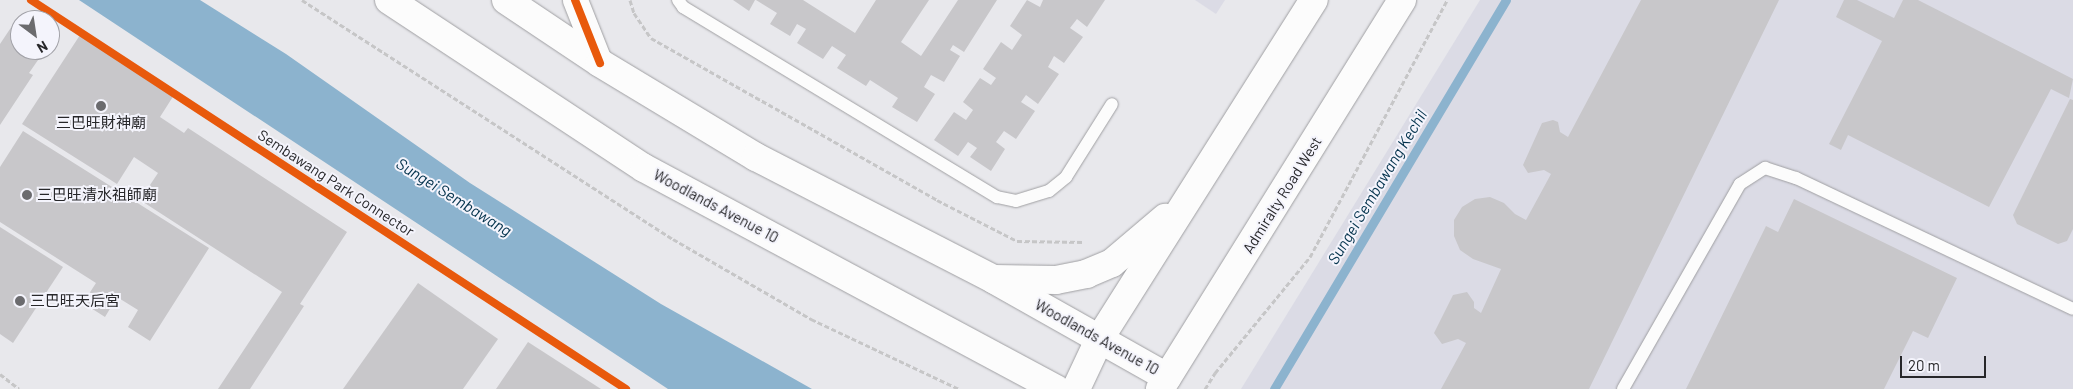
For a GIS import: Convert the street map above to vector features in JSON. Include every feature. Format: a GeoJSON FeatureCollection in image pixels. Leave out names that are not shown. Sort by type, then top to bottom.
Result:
{"type":"FeatureCollection","features":[{"type":"Feature","properties":{"kind":"main road","name":"Woodlands Avenue 10"},"geometry":{"type":"LineString","coordinates":[[390,0],[644,168],[1057,389]]}},
{"type":"Feature","properties":{"kind":"main road","name":"Woodlands Avenue 10"},"geometry":{"type":"LineString","coordinates":[[506,0],[600,63],[756,157],[993,279],[1070,324],[1100,338],[1164,383]]}},
{"type":"Feature","properties":{"kind":"main road"},"geometry":{"type":"LineString","coordinates":[[1076,389],[1100,338],[1314,0]]}},
{"type":"Feature","properties":{"kind":"main road","name":"Admiralty Road West"},"geometry":{"type":"LineString","coordinates":[[1164,383],[1402,0]]}},
{"type":"Feature","properties":{"kind":"main road"},"geometry":{"type":"LineString","coordinates":[[993,279],[1056,280],[1086,274],[1112,264],[1188,198]]}},
{"type":"Feature","properties":{"kind":"street"},"geometry":{"type":"LineString","coordinates":[[575,0],[600,63]]}},
{"type":"Feature","properties":{"kind":"lane"},"geometry":{"type":"LineString","coordinates":[[678,0],[683,7],[997,197],[1016,201],[1049,191],[1066,177],[1112,104]]}},
{"type":"Feature","properties":{"kind":"lane"},"geometry":{"type":"LineString","coordinates":[[1623,389],[1740,184],[1766,168],[1796,178],[2073,309]]}},
{"type":"Feature","properties":{"kind":"path"},"geometry":{"type":"LineString","coordinates":[[302,0],[674,239],[811,319],[959,389]]}},
{"type":"Feature","properties":{"kind":"path"},"geometry":{"type":"LineString","coordinates":[[630,0],[634,13],[652,38],[937,200],[1017,241],[1083,242],[1091,239]]}},
{"type":"Feature","properties":{"kind":"path"},"geometry":{"type":"LineString","coordinates":[[1205,389],[1214,373],[1310,257],[1447,0]]}},
{"type":"Feature","properties":{"kind":"path"},"geometry":{"type":"LineString","coordinates":[[0,374],[19,389]]}},
{"type":"Feature","properties":{"kind":"shaded area"},"geometry":{"type":"Polygon","coordinates":[[[1195,0],[1225,0],[1216,14],[1195,0]]]}},
{"type":"Feature","properties":{"kind":"shaded area"},"geometry":{"type":"Polygon","coordinates":[[[1480,0],[2073,0],[2073,389],[1241,389],[1480,0]]]}},
{"type":"Feature","properties":{"kind":"water","name":"Sungei Sembawang"},"geometry":{"type":"Polygon","coordinates":[[[79,0],[200,0],[286,54],[470,183],[661,304],[812,389],[668,389],[79,0]]]}},
{"type":"Feature","properties":{"kind":"building"},"geometry":{"type":"Polygon","coordinates":[[[733,0],[755,0],[749,11],[733,0]]]}},
{"type":"Feature","properties":{"kind":"building"},"geometry":{"type":"Polygon","coordinates":[[[756,0],[803,0],[855,33],[876,0],[929,0],[901,42],[921,56],[958,0],[997,0],[964,52],[953,45],[950,50],[960,56],[944,82],[931,75],[924,87],[935,94],[917,122],[892,107],[898,98],[870,80],[866,86],[837,68],[846,55],[832,46],[823,59],[797,43],[806,29],[797,24],[790,36],[770,24],[777,13],[756,0]]]}},
{"type":"Feature","properties":{"kind":"building"},"geometry":{"type":"Polygon","coordinates":[[[1027,0],[1040,7],[1043,0],[1105,0],[1087,27],[1077,19],[1070,28],[1083,37],[1064,63],[1054,56],[1048,67],[1059,74],[1038,104],[1026,95],[1021,102],[1035,111],[1016,139],[1004,131],[996,142],[1005,149],[991,171],[970,157],[977,148],[968,142],[958,156],[934,140],[954,112],[966,120],[973,110],[963,102],[980,78],[991,85],[996,78],[983,69],[1001,42],[1012,50],[1022,35],[1010,26],[1027,0]]]}},
{"type":"Feature","properties":{"kind":"building"},"geometry":{"type":"Polygon","coordinates":[[[1641,0],[1779,0],[1589,389],[1441,389],[1466,343],[1458,339],[1442,344],[1434,333],[1453,295],[1467,292],[1474,302],[1474,308],[1481,313],[1501,269],[1473,259],[1460,250],[1454,236],[1454,220],[1462,207],[1475,199],[1490,197],[1504,203],[1515,214],[1526,220],[1551,174],[1544,170],[1528,173],[1523,165],[1542,123],[1553,120],[1558,122],[1560,132],[1568,137],[1641,0]]]}},
{"type":"Feature","properties":{"kind":"building"},"geometry":{"type":"Polygon","coordinates":[[[1844,0],[1857,0],[1894,18],[1903,0],[1918,0],[2073,79],[2069,98],[2051,89],[1989,207],[1848,135],[1841,150],[1829,144],[1882,41],[1836,17],[1844,0]]]}},
{"type":"Feature","properties":{"kind":"building"},"geometry":{"type":"Polygon","coordinates":[[[10,29],[10,60],[38,60],[29,73],[33,75],[0,125],[0,44],[10,29]]]}},
{"type":"Feature","properties":{"kind":"building"},"geometry":{"type":"Polygon","coordinates":[[[80,35],[174,95],[160,117],[184,133],[188,128],[347,232],[300,304],[304,306],[250,389],[218,389],[282,292],[140,200],[158,173],[134,157],[117,184],[22,124],[80,35]]]}},
{"type":"Feature","properties":{"kind":"building"},"geometry":{"type":"Polygon","coordinates":[[[2070,99],[2073,100],[2073,229],[2067,241],[2058,244],[2017,224],[2013,215],[2070,99]]]}},
{"type":"Feature","properties":{"kind":"building"},"geometry":{"type":"Polygon","coordinates":[[[23,131],[209,248],[150,341],[128,327],[138,310],[117,297],[105,317],[83,303],[96,283],[0,222],[0,167],[23,131]]]}},
{"type":"Feature","properties":{"kind":"building"},"geometry":{"type":"Polygon","coordinates":[[[1794,199],[1957,278],[1928,338],[1913,331],[1884,389],[1686,389],[1766,226],[1778,232],[1794,199]]]}},
{"type":"Feature","properties":{"kind":"building","name":"三巴旺天后宮"},"geometry":{"type":"Polygon","coordinates":[[[0,227],[63,267],[13,343],[0,334],[0,227]]]}},
{"type":"Feature","properties":{"kind":"building"},"geometry":{"type":"Polygon","coordinates":[[[418,283],[498,339],[463,389],[343,389],[418,283]]]}},
{"type":"Feature","properties":{"kind":"building"},"geometry":{"type":"Polygon","coordinates":[[[528,342],[601,389],[496,389],[528,342]]]}},
{"type":"Feature","properties":{"kind":"waterway","name":"Sungei Sembawang Kechil"},"geometry":{"type":"LineString","coordinates":[[1274,389],[1506,0]]}},
{"type":"Feature","properties":{"kind":"cycle path","name":"Sembawang Park Connector"},"geometry":{"type":"LineString","coordinates":[[31,0],[626,389]]}},
{"type":"Feature","properties":{"kind":"cycle path"},"geometry":{"type":"LineString","coordinates":[[575,0],[600,63]]}},
{"type":"Feature","properties":{"kind":"place","name":"三巴旺財神廟"},"geometry":{"type":"Point","coordinates":[101,106]}},
{"type":"Feature","properties":{"kind":"place","name":"三巴旺清水祖師廟"},"geometry":{"type":"Point","coordinates":[27,195]}},
{"type":"Feature","properties":{"kind":"place","name":"三巴旺天后宮"},"geometry":{"type":"Point","coordinates":[20,301]}}]}
